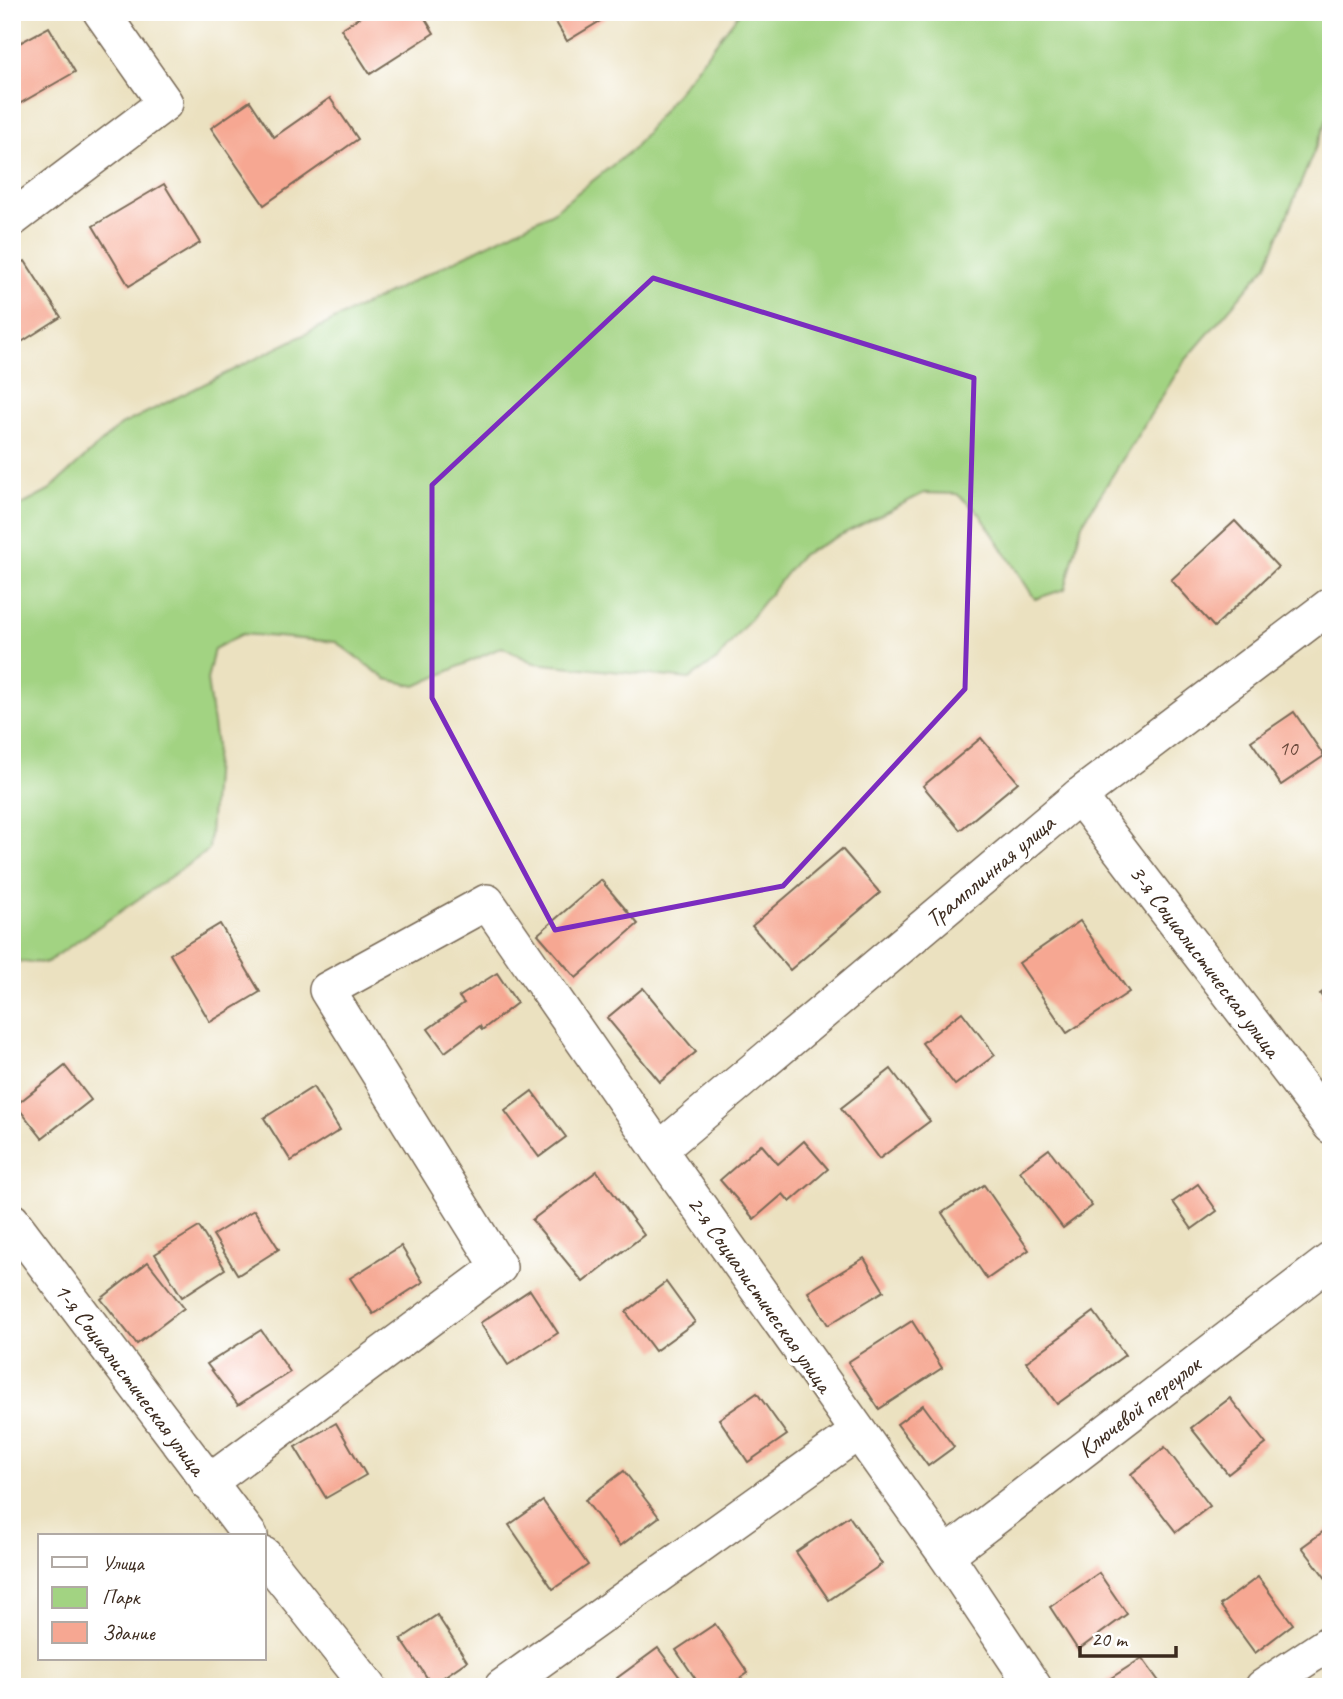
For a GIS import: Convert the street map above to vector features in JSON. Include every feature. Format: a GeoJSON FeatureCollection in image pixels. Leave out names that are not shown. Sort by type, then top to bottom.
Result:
{"type":"FeatureCollection","features":[{"type":"Feature","properties":{"kind":"street"},"geometry":{"type":"LineString","coordinates":[[12,219],[165,103],[101,12]]}},
{"type":"Feature","properties":{"kind":"street","name":"Трамплинная улица"},"geometry":{"type":"LineString","coordinates":[[659,1150],[1079,796],[1331,605]]}},
{"type":"Feature","properties":{"kind":"street","name":"3-я Социалистическая улица"},"geometry":{"type":"LineString","coordinates":[[1079,796],[1331,1126]]}},
{"type":"Feature","properties":{"kind":"street","name":"2-я Социалистическая улица"},"geometry":{"type":"LineString","coordinates":[[208,1483],[499,1268],[327,990],[487,902],[946,1555],[1034,1687]]}},
{"type":"Feature","properties":{"kind":"street","name":"1-я Социалистическая улица"},"geometry":{"type":"LineString","coordinates":[[12,1221],[248,1534]]}},
{"type":"Feature","properties":{"kind":"street","name":"Ключевой переулок"},"geometry":{"type":"LineString","coordinates":[[946,1555],[1331,1260]]}},
{"type":"Feature","properties":{"kind":"street"},"geometry":{"type":"LineString","coordinates":[[502,1687],[858,1432]]}},
{"type":"Feature","properties":{"kind":"street"},"geometry":{"type":"LineString","coordinates":[[266,1558],[369,1687]]}},
{"type":"Feature","properties":{"kind":"street"},"geometry":{"type":"LineString","coordinates":[[1263,1687],[1331,1642]]}},
{"type":"Feature","properties":{"kind":"highlighted area"},"geometry":{"type":"Polygon","coordinates":[[[653,278],[974,378],[965,689],[783,886],[555,930],[432,698],[432,485],[653,278]]]}},
{"type":"Feature","properties":{"kind":"green space"},"geometry":{"type":"Polygon","coordinates":[[[740,12],[1320,12],[1324,18],[1331,48],[1331,110],[1267,265],[1183,363],[1082,524],[1065,589],[1035,599],[980,514],[957,494],[924,493],[801,555],[717,660],[689,679],[534,663],[502,647],[416,686],[386,679],[336,642],[242,634],[214,649],[207,680],[216,745],[209,850],[46,963],[12,961],[12,510],[47,492],[119,426],[553,212],[633,149],[740,12]]]}},
{"type":"Feature","properties":{"kind":"building"},"geometry":{"type":"Polygon","coordinates":[[[368,12],[421,12],[434,33],[370,74],[341,29],[368,12]]]}},
{"type":"Feature","properties":{"kind":"building"},"geometry":{"type":"Polygon","coordinates":[[[550,12],[615,12],[567,41],[550,12]]]}},
{"type":"Feature","properties":{"kind":"building"},"geometry":{"type":"Polygon","coordinates":[[[49,27],[75,72],[12,108],[12,47],[49,27]]]}},
{"type":"Feature","properties":{"kind":"building"},"geometry":{"type":"Polygon","coordinates":[[[330,98],[358,139],[264,205],[211,128],[250,101],[274,137],[330,98]]]}},
{"type":"Feature","properties":{"kind":"building"},"geometry":{"type":"Polygon","coordinates":[[[164,184],[200,243],[129,286],[93,226],[164,184]]]}},
{"type":"Feature","properties":{"kind":"building"},"geometry":{"type":"Polygon","coordinates":[[[25,261],[61,317],[12,348],[12,269],[25,261]]]}},
{"type":"Feature","properties":{"kind":"building"},"geometry":{"type":"Polygon","coordinates":[[[1235,521],[1278,567],[1214,627],[1171,580],[1235,521]]]}},
{"type":"Feature","properties":{"kind":"building"},"geometry":{"type":"Polygon","coordinates":[[[1294,712],[1324,756],[1281,785],[1251,741],[1294,712]]]}},
{"type":"Feature","properties":{"kind":"building"},"geometry":{"type":"Polygon","coordinates":[[[981,738],[1018,782],[960,830],[923,786],[981,738]]]}},
{"type":"Feature","properties":{"kind":"building"},"geometry":{"type":"Polygon","coordinates":[[[842,849],[880,893],[790,970],[752,926],[842,849]]]}},
{"type":"Feature","properties":{"kind":"building"},"geometry":{"type":"Polygon","coordinates":[[[601,880],[638,924],[576,978],[538,934],[601,880]]]}},
{"type":"Feature","properties":{"kind":"building"},"geometry":{"type":"Polygon","coordinates":[[[1080,921],[1129,992],[1067,1033],[1019,963],[1080,921]]]}},
{"type":"Feature","properties":{"kind":"building"},"geometry":{"type":"Polygon","coordinates":[[[220,924],[260,992],[210,1022],[170,954],[220,924]]]}},
{"type":"Feature","properties":{"kind":"building"},"geometry":{"type":"Polygon","coordinates":[[[497,973],[517,1003],[482,1030],[480,1026],[445,1052],[428,1029],[464,1003],[459,997],[497,973]]]}},
{"type":"Feature","properties":{"kind":"building"},"geometry":{"type":"Polygon","coordinates":[[[1331,986],[1331,1009],[1320,994],[1331,986]]]}},
{"type":"Feature","properties":{"kind":"building"},"geometry":{"type":"Polygon","coordinates":[[[643,988],[696,1052],[660,1082],[607,1018],[643,988]]]}},
{"type":"Feature","properties":{"kind":"building"},"geometry":{"type":"Polygon","coordinates":[[[962,1012],[995,1055],[955,1085],[922,1043],[962,1012]]]}},
{"type":"Feature","properties":{"kind":"building"},"geometry":{"type":"Polygon","coordinates":[[[65,1066],[91,1100],[42,1138],[16,1105],[65,1066]]]}},
{"type":"Feature","properties":{"kind":"building"},"geometry":{"type":"Polygon","coordinates":[[[891,1069],[930,1121],[879,1159],[841,1108],[891,1069]]]}},
{"type":"Feature","properties":{"kind":"building"},"geometry":{"type":"Polygon","coordinates":[[[313,1087],[340,1130],[291,1161],[264,1118],[313,1087]]]}},
{"type":"Feature","properties":{"kind":"building"},"geometry":{"type":"Polygon","coordinates":[[[532,1091],[566,1137],[539,1157],[505,1111],[532,1091]]]}},
{"type":"Feature","properties":{"kind":"building"},"geometry":{"type":"Polygon","coordinates":[[[804,1141],[828,1169],[790,1202],[783,1194],[754,1219],[720,1180],[761,1144],[778,1164],[804,1141]]]}},
{"type":"Feature","properties":{"kind":"building"},"geometry":{"type":"Polygon","coordinates":[[[1049,1149],[1092,1206],[1063,1228],[1020,1171],[1049,1149]]]}},
{"type":"Feature","properties":{"kind":"building"},"geometry":{"type":"Polygon","coordinates":[[[597,1171],[644,1235],[583,1282],[532,1220],[597,1171]]]}},
{"type":"Feature","properties":{"kind":"building"},"geometry":{"type":"Polygon","coordinates":[[[1198,1184],[1217,1211],[1192,1229],[1173,1202],[1198,1184]]]}},
{"type":"Feature","properties":{"kind":"building"},"geometry":{"type":"Polygon","coordinates":[[[984,1185],[1029,1250],[987,1279],[942,1213],[984,1185]]]}},
{"type":"Feature","properties":{"kind":"building"},"geometry":{"type":"Polygon","coordinates":[[[254,1210],[279,1249],[238,1275],[213,1235],[254,1210]]]}},
{"type":"Feature","properties":{"kind":"building"},"geometry":{"type":"Polygon","coordinates":[[[199,1227],[225,1269],[182,1297],[155,1254],[199,1227]]]}},
{"type":"Feature","properties":{"kind":"building"},"geometry":{"type":"Polygon","coordinates":[[[401,1246],[423,1282],[373,1314],[350,1278],[401,1246]]]}},
{"type":"Feature","properties":{"kind":"building"},"geometry":{"type":"Polygon","coordinates":[[[864,1258],[884,1291],[828,1325],[808,1292],[864,1258]]]}},
{"type":"Feature","properties":{"kind":"building"},"geometry":{"type":"Polygon","coordinates":[[[148,1262],[184,1308],[137,1344],[101,1299],[148,1262]]]}},
{"type":"Feature","properties":{"kind":"building"},"geometry":{"type":"Polygon","coordinates":[[[666,1282],[695,1322],[655,1351],[626,1312],[666,1282]]]}},
{"type":"Feature","properties":{"kind":"building"},"geometry":{"type":"Polygon","coordinates":[[[530,1290],[558,1333],[508,1365],[480,1323],[530,1290]]]}},
{"type":"Feature","properties":{"kind":"building"},"geometry":{"type":"Polygon","coordinates":[[[1094,1312],[1125,1355],[1057,1404],[1026,1362],[1094,1312]]]}},
{"type":"Feature","properties":{"kind":"building"},"geometry":{"type":"Polygon","coordinates":[[[912,1321],[942,1368],[879,1409],[848,1362],[912,1321]]]}},
{"type":"Feature","properties":{"kind":"building"},"geometry":{"type":"Polygon","coordinates":[[[261,1330],[290,1372],[238,1405],[207,1364],[261,1330]]]}},
{"type":"Feature","properties":{"kind":"building"},"geometry":{"type":"Polygon","coordinates":[[[757,1393],[787,1435],[748,1462],[719,1419],[757,1393]]]}},
{"type":"Feature","properties":{"kind":"building"},"geometry":{"type":"Polygon","coordinates":[[[1230,1398],[1266,1444],[1228,1474],[1191,1428],[1230,1398]]]}},
{"type":"Feature","properties":{"kind":"building"},"geometry":{"type":"Polygon","coordinates":[[[923,1405],[954,1447],[928,1466],[897,1424],[923,1405]]]}},
{"type":"Feature","properties":{"kind":"building"},"geometry":{"type":"Polygon","coordinates":[[[336,1423],[366,1475],[326,1498],[295,1447],[336,1423]]]}},
{"type":"Feature","properties":{"kind":"building"},"geometry":{"type":"Polygon","coordinates":[[[1165,1447],[1210,1506],[1176,1532],[1131,1474],[1165,1447]]]}},
{"type":"Feature","properties":{"kind":"building"},"geometry":{"type":"Polygon","coordinates":[[[624,1471],[659,1517],[620,1546],[585,1500],[624,1471]]]}},
{"type":"Feature","properties":{"kind":"building"},"geometry":{"type":"Polygon","coordinates":[[[543,1501],[588,1565],[553,1589],[509,1525],[543,1501]]]}},
{"type":"Feature","properties":{"kind":"building"},"geometry":{"type":"Polygon","coordinates":[[[849,1516],[882,1564],[829,1600],[796,1552],[849,1516]]]}},
{"type":"Feature","properties":{"kind":"building"},"geometry":{"type":"Polygon","coordinates":[[[1331,1526],[1331,1585],[1302,1547],[1331,1526]]]}},
{"type":"Feature","properties":{"kind":"building"},"geometry":{"type":"Polygon","coordinates":[[[1099,1573],[1127,1614],[1078,1650],[1050,1607],[1099,1573]]]}},
{"type":"Feature","properties":{"kind":"building"},"geometry":{"type":"Polygon","coordinates":[[[1258,1577],[1293,1624],[1255,1653],[1220,1605],[1258,1577]]]}},
{"type":"Feature","properties":{"kind":"building"},"geometry":{"type":"Polygon","coordinates":[[[437,1615],[467,1661],[432,1685],[401,1639],[437,1615]]]}},
{"type":"Feature","properties":{"kind":"building"},"geometry":{"type":"Polygon","coordinates":[[[715,1624],[748,1673],[728,1687],[701,1687],[676,1650],[715,1624]]]}},
{"type":"Feature","properties":{"kind":"building"},"geometry":{"type":"Polygon","coordinates":[[[658,1648],[687,1687],[624,1687],[617,1678],[658,1648]]]}},
{"type":"Feature","properties":{"kind":"building"},"geometry":{"type":"Polygon","coordinates":[[[1142,1658],[1163,1687],[1100,1685],[1142,1658]]]}}]}
